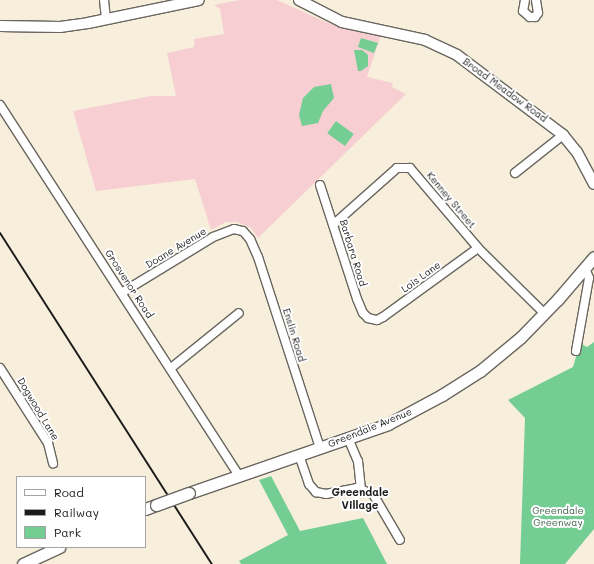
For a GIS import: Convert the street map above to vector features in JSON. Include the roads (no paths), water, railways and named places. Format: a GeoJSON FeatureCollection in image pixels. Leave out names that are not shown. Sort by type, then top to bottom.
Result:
{"type":"FeatureCollection","features":[{"type":"Feature","properties":{"kind":"main road","name":"Greendale Avenue"},"geometry":{"type":"LineString","coordinates":[[146,509],[348,438],[402,417],[452,389],[500,354],[545,314],[594,257]]}},
{"type":"Feature","properties":{"kind":"main road"},"geometry":{"type":"LineString","coordinates":[[29,563],[57,548]]}},
{"type":"Feature","properties":{"kind":"street"},"geometry":{"type":"LineString","coordinates":[[104,0],[106,20]]}},
{"type":"Feature","properties":{"kind":"street"},"geometry":{"type":"LineString","coordinates":[[0,26],[60,26],[106,20],[184,1],[199,0]]}},
{"type":"Feature","properties":{"kind":"street"},"geometry":{"type":"LineString","coordinates":[[525,0],[523,11],[530,17],[535,16],[538,13],[539,8],[536,0]]}},
{"type":"Feature","properties":{"kind":"street","name":"Broad Meadow Road"},"geometry":{"type":"LineString","coordinates":[[305,1],[342,22],[425,40],[457,55],[563,135],[577,152],[594,184]]}},
{"type":"Feature","properties":{"kind":"street","name":"Grosvenor Road"},"geometry":{"type":"LineString","coordinates":[[0,105],[123,292],[239,476]]}},
{"type":"Feature","properties":{"kind":"street"},"geometry":{"type":"LineString","coordinates":[[515,173],[563,135]]}},
{"type":"Feature","properties":{"kind":"street","name":"Kenney Street"},"geometry":{"type":"LineString","coordinates":[[334,224],[397,168],[410,168],[478,248],[545,314]]}},
{"type":"Feature","properties":{"kind":"street","name":"Barbara Road"},"geometry":{"type":"LineString","coordinates":[[320,185],[334,224],[357,299],[363,313],[374,319]]}},
{"type":"Feature","properties":{"kind":"street","name":"Doane Avenue"},"geometry":{"type":"LineString","coordinates":[[123,292],[212,237],[234,229],[243,231]]}},
{"type":"Feature","properties":{"kind":"street","name":"Enslin Road"},"geometry":{"type":"LineString","coordinates":[[243,231],[250,239],[258,257],[320,448]]}},
{"type":"Feature","properties":{"kind":"street","name":"Lois Lane"},"geometry":{"type":"LineString","coordinates":[[374,319],[383,317],[478,248]]}},
{"type":"Feature","properties":{"kind":"street"},"geometry":{"type":"LineString","coordinates":[[576,351],[589,278],[585,268]]}},
{"type":"Feature","properties":{"kind":"street"},"geometry":{"type":"LineString","coordinates":[[171,368],[239,313]]}},
{"type":"Feature","properties":{"kind":"street","name":"Dogwood Lane"},"geometry":{"type":"LineString","coordinates":[[0,368],[48,443],[53,463]]}},
{"type":"Feature","properties":{"kind":"street"},"geometry":{"type":"LineString","coordinates":[[348,438],[358,462],[361,488]]}},
{"type":"Feature","properties":{"kind":"street"},"geometry":{"type":"LineString","coordinates":[[299,455],[309,484],[316,492],[326,494],[361,488],[370,491],[379,500],[400,540]]}},
{"type":"Feature","properties":{"kind":"railway"},"geometry":{"type":"LineString","coordinates":[[0,233],[212,564]]}},
{"type":"Feature","properties":{"kind":"district","name":"Greendale Village"},"geometry":{"type":"Point","coordinates":[360,499]}},
{"type":"Feature","properties":{"kind":"park label","name":"Greendale Greenway"},"geometry":{"type":"Point","coordinates":[558,516]}}]}
